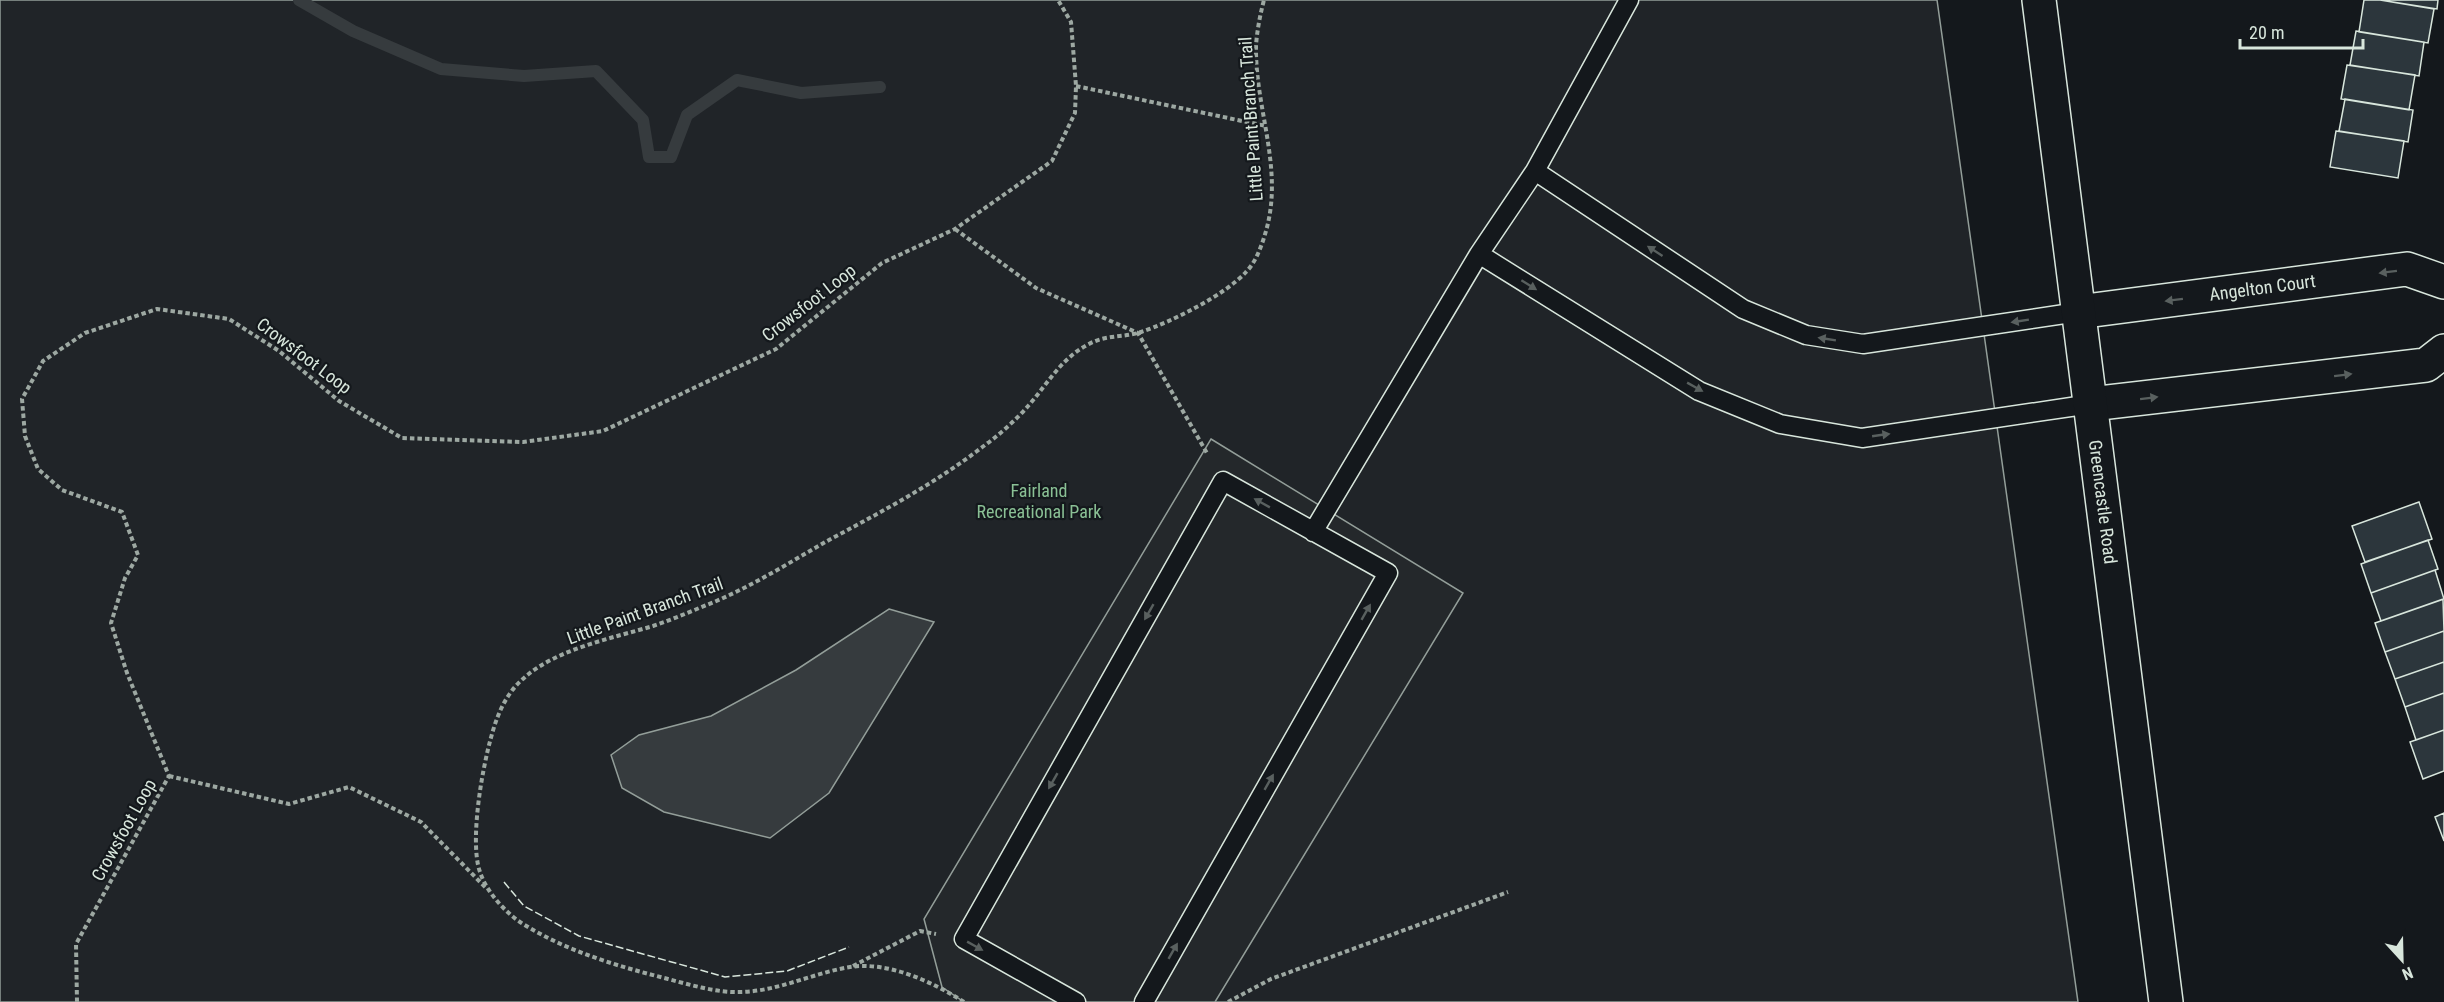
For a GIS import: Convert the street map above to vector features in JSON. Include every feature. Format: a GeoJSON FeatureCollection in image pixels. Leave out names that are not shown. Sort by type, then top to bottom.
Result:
{"type":"FeatureCollection","features":[{"type":"Feature","properties":{"kind":"street","name":"Greencastle Road"},"geometry":{"type":"LineString","coordinates":[[2040,0],[2166,1002]]}},
{"type":"Feature","properties":{"kind":"street","name":"Angelton Court"},"geometry":{"type":"LineString","coordinates":[[2078,312],[2407,269],[2444,282]]}},
{"type":"Feature","properties":{"kind":"street"},"geometry":{"type":"LineString","coordinates":[[2091,404],[2426,365],[2444,351]]}},
{"type":"Feature","properties":{"kind":"lane"},"geometry":{"type":"LineString","coordinates":[[1313,532],[1479,254],[1535,171],[1629,0]]}},
{"type":"Feature","properties":{"kind":"lane"},"geometry":{"type":"LineString","coordinates":[[1535,171],[1743,309],[1806,335],[1863,344],[2078,312]]}},
{"type":"Feature","properties":{"kind":"lane"},"geometry":{"type":"LineString","coordinates":[[1479,254],[1699,391],[1780,424],[1862,438],[2091,404]]}},
{"type":"Feature","properties":{"kind":"lane"},"geometry":{"type":"LineString","coordinates":[[1076,1002],[964,939],[1223,481],[1388,573],[1144,1002]]}},
{"type":"Feature","properties":{"kind":"path","name":"Crowsfoot Loop"},"geometry":{"type":"LineString","coordinates":[[76,1002],[76,944],[169,776],[127,673],[111,623],[125,578],[138,555],[122,512],[62,490],[38,469],[25,436],[22,399],[43,361],[85,333],[157,309],[229,319],[279,351],[339,401],[402,438],[523,442],[603,431],[776,349],[882,263],[955,228],[1052,161],[1075,113],[1076,86],[1071,22],[1058,0]]}},
{"type":"Feature","properties":{"kind":"path","name":"Little Paint Branch Trail"},"geometry":{"type":"LineString","coordinates":[[964,1002],[942,987],[880,968],[853,967],[772,988],[740,992],[704,988],[609,964],[548,938],[515,919],[491,893],[480,872],[475,834],[487,760],[497,719],[509,694],[526,676],[552,660],[587,646],[661,624],[720,600],[918,491],[982,448],[1027,407],[1066,359],[1089,343],[1111,335],[1138,333],[1213,299],[1247,271],[1262,244],[1271,214],[1274,187],[1258,76],[1256,45],[1264,0]]}},
{"type":"Feature","properties":{"kind":"path"},"geometry":{"type":"LineString","coordinates":[[1076,86],[1266,126]]}},
{"type":"Feature","properties":{"kind":"path"},"geometry":{"type":"LineString","coordinates":[[955,228],[1036,288],[1138,333],[1223,481]]}},
{"type":"Feature","properties":{"kind":"path"},"geometry":{"type":"LineString","coordinates":[[169,776],[289,804],[349,787],[421,822],[491,893]]}},
{"type":"Feature","properties":{"kind":"path"},"geometry":{"type":"LineString","coordinates":[[1228,1002],[1271,979],[1508,892]]}},
{"type":"Feature","properties":{"kind":"path"},"geometry":{"type":"LineString","coordinates":[[853,967],[920,932]]}},
{"type":"Feature","properties":{"kind":"green space","name":"Fairland Recreational Park"},"geometry":{"type":"Polygon","coordinates":[[[0,0],[1937,0],[2078,1002],[0,1002],[0,0]]]}},
{"type":"Feature","properties":{"kind":"shaded area"},"geometry":{"type":"Polygon","coordinates":[[[1211,439],[1463,593],[1215,1002],[964,1002],[942,987],[924,919],[1211,439]]]}},
{"type":"Feature","properties":{"kind":"shaded area"},"geometry":{"type":"Polygon","coordinates":[[[889,609],[934,622],[829,793],[770,838],[664,812],[622,788],[611,755],[639,735],[711,716],[796,670],[889,609]]]}},
{"type":"Feature","properties":{"kind":"building"},"geometry":{"type":"Polygon","coordinates":[[[2364,0],[2380,0],[2434,9],[2428,43],[2359,32],[2364,0]]]}},
{"type":"Feature","properties":{"kind":"building"},"geometry":{"type":"Polygon","coordinates":[[[2380,0],[2438,0],[2437,9],[2380,0]]]}},
{"type":"Feature","properties":{"kind":"building"},"geometry":{"type":"Polygon","coordinates":[[[2356,31],[2424,42],[2419,76],[2350,65],[2356,31]]]}},
{"type":"Feature","properties":{"kind":"building"},"geometry":{"type":"Polygon","coordinates":[[[2347,65],[2415,75],[2409,110],[2341,99],[2347,65]]]}},
{"type":"Feature","properties":{"kind":"building"},"geometry":{"type":"Polygon","coordinates":[[[2345,99],[2413,110],[2408,142],[2339,131],[2345,99]]]}},
{"type":"Feature","properties":{"kind":"building"},"geometry":{"type":"Polygon","coordinates":[[[2336,131],[2404,141],[2398,178],[2330,167],[2336,131]]]}},
{"type":"Feature","properties":{"kind":"building"},"geometry":{"type":"Polygon","coordinates":[[[2419,502],[2432,539],[2365,562],[2352,526],[2419,502]]]}},
{"type":"Feature","properties":{"kind":"building"},"geometry":{"type":"Polygon","coordinates":[[[2428,540],[2438,569],[2371,593],[2361,564],[2428,540]]]}},
{"type":"Feature","properties":{"kind":"building"},"geometry":{"type":"Polygon","coordinates":[[[2435,570],[2444,599],[2381,621],[2371,593],[2435,570]]]}},
{"type":"Feature","properties":{"kind":"building"},"geometry":{"type":"Polygon","coordinates":[[[2443,599],[2444,631],[2385,652],[2375,623],[2443,599]]]}},
{"type":"Feature","properties":{"kind":"building"},"geometry":{"type":"Polygon","coordinates":[[[2444,631],[2444,662],[2395,679],[2385,652],[2444,631]]]}},
{"type":"Feature","properties":{"kind":"building"},"geometry":{"type":"Polygon","coordinates":[[[2444,662],[2444,693],[2405,707],[2395,679],[2444,662]]]}},
{"type":"Feature","properties":{"kind":"building"},"geometry":{"type":"Polygon","coordinates":[[[2444,693],[2444,730],[2416,740],[2405,707],[2444,693]]]}},
{"type":"Feature","properties":{"kind":"building"},"geometry":{"type":"Polygon","coordinates":[[[2444,730],[2444,771],[2423,779],[2410,742],[2444,730]]]}},
{"type":"Feature","properties":{"kind":"building"},"geometry":{"type":"Polygon","coordinates":[[[2444,813],[2444,841],[2435,817],[2444,813]]]}},
{"type":"Feature","properties":{"kind":"waterway"},"geometry":{"type":"LineString","coordinates":[[299,0],[353,31],[441,69],[524,76],[596,71],[643,120],[649,157],[671,157],[687,115],[737,80],[801,93],[880,87]]}},
{"type":"Feature","properties":{"kind":"fence"},"geometry":{"type":"LineString","coordinates":[[504,882],[524,906],[579,936],[725,977],[787,971],[849,947]]}}]}
